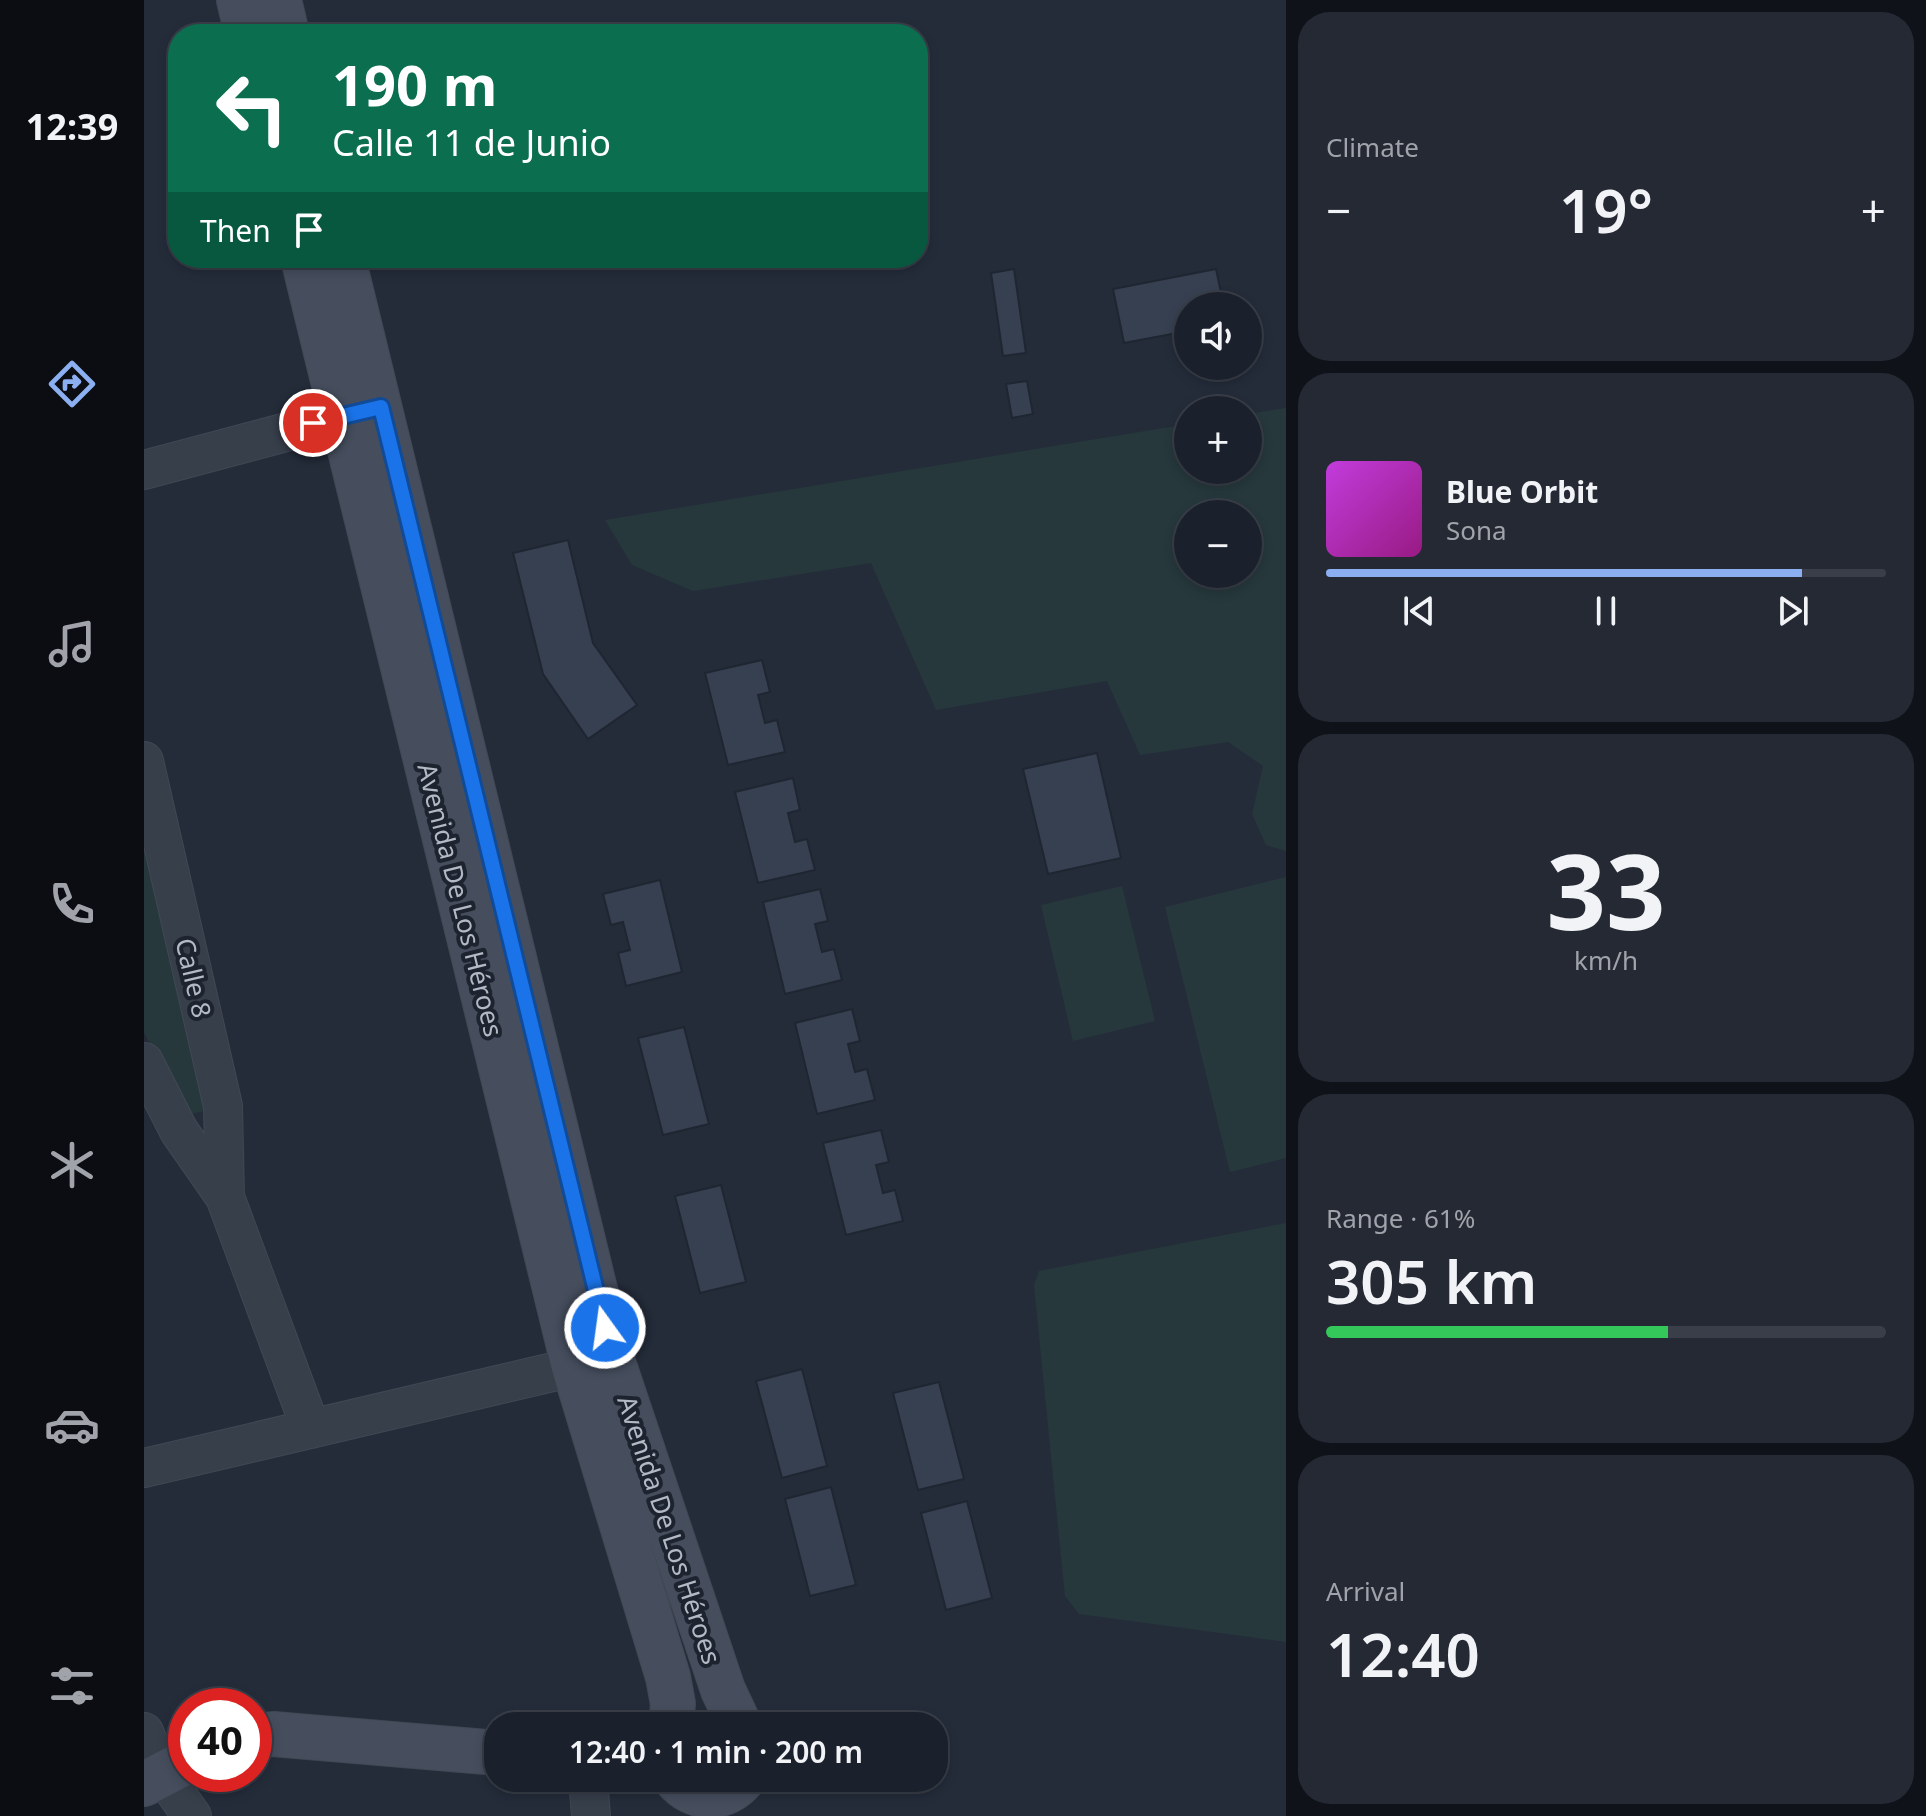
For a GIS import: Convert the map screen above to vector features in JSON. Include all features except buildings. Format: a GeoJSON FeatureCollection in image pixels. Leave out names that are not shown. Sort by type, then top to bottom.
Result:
{"type":"FeatureCollection","features":[{"type":"Feature","properties":{"kind":"street"},"geometry":{"type":"LineString","coordinates":[[239,0],[245,24]]}},
{"type":"Feature","properties":{"kind":"street"},"geometry":{"type":"LineString","coordinates":[[279,0],[285,24]]}},
{"type":"Feature","properties":{"kind":"street","name":"Avenida De Los Héroes"},"geometry":{"type":"LineString","coordinates":[[307,268],[361,411],[612,1359],[733,1712]]}},
{"type":"Feature","properties":{"kind":"street","name":"Avenida De Los Héroes"},"geometry":{"type":"LineString","coordinates":[[344,268],[361,411],[574,1367],[668,1677],[672,1712]]}},
{"type":"Feature","properties":{"kind":"street"},"geometry":{"type":"LineString","coordinates":[[144,470],[361,411]]}},
{"type":"Feature","properties":{"kind":"street","name":"Calle 8"},"geometry":{"type":"LineString","coordinates":[[144,761],[223,1106],[225,1197]]}},
{"type":"Feature","properties":{"kind":"street"},"geometry":{"type":"LineString","coordinates":[[144,1062],[179,1131],[225,1197],[311,1429]]}},
{"type":"Feature","properties":{"kind":"street"},"geometry":{"type":"LineString","coordinates":[[144,1468],[574,1367]]}},
{"type":"Feature","properties":{"kind":"street"},"geometry":{"type":"LineString","coordinates":[[144,1732],[164,1774],[192,1816]]}},
{"type":"Feature","properties":{"kind":"street"},"geometry":{"type":"LineString","coordinates":[[272,1734],[484,1752]]}},
{"type":"Feature","properties":{"kind":"street"},"geometry":{"type":"LineString","coordinates":[[589,1792],[591,1816]]}},
{"type":"Feature","properties":{"kind":"street"},"geometry":{"type":"LineString","coordinates":[[692,1792],[712,1797],[736,1796]]}},
{"type":"Feature","properties":{"kind":"shaded area"},"geometry":{"type":"Polygon","coordinates":[[[1286,408],[1286,851],[1266,845],[1252,814],[1263,766],[1228,742],[1140,755],[1107,681],[936,710],[871,563],[693,591],[632,565],[605,520],[1174,426],[1174,484],[1262,484],[1262,412],[1286,408]]]}},
{"type":"Feature","properties":{"kind":"shaded area"},"geometry":{"type":"Polygon","coordinates":[[[144,845],[205,1111],[185,1115],[144,1032],[144,845]]]}},
{"type":"Feature","properties":{"kind":"shaded area"},"geometry":{"type":"Polygon","coordinates":[[[1286,877],[1286,1158],[1230,1172],[1165,907],[1286,877]]]}},
{"type":"Feature","properties":{"kind":"shaded area"},"geometry":{"type":"Polygon","coordinates":[[[1122,886],[1155,1021],[1073,1041],[1041,905],[1122,886]]]}},
{"type":"Feature","properties":{"kind":"shaded area"},"geometry":{"type":"Polygon","coordinates":[[[1286,1223],[1286,1642],[1079,1614],[1065,1596],[1034,1285],[1039,1271],[1286,1223]]]}},
{"type":"Feature","properties":{"kind":"route"},"geometry":{"type":"LineString","coordinates":[[313,423],[381,407],[605,1328]]}}]}
